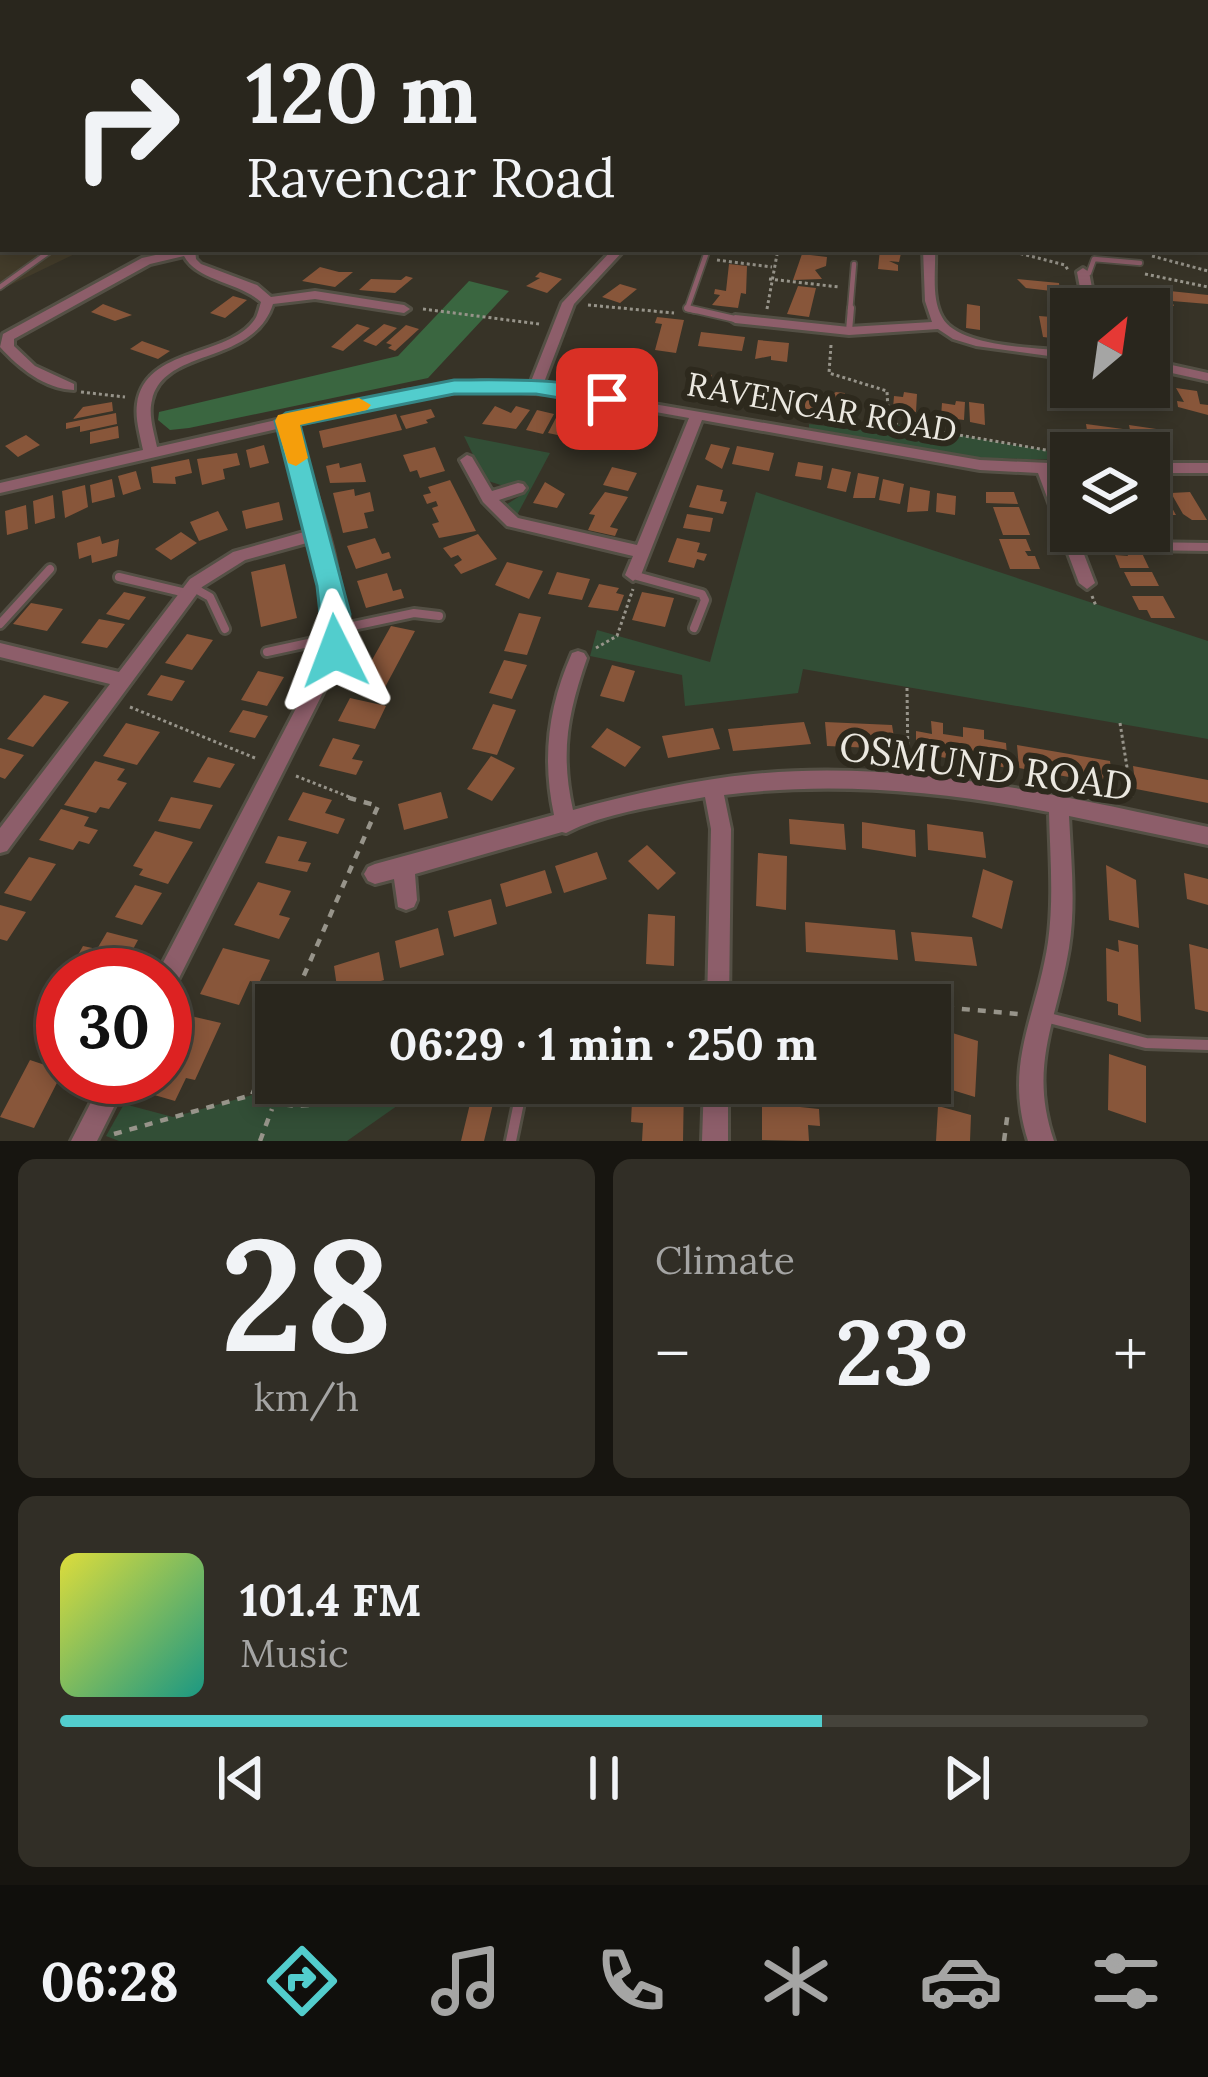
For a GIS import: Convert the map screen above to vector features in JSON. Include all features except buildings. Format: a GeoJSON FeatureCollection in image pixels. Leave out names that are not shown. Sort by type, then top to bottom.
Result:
{"type":"FeatureCollection","features":[{"type":"Feature","properties":{"kind":"street"},"geometry":{"type":"LineString","coordinates":[[68,387],[15,357],[3,342],[146,261],[184,252]]}},
{"type":"Feature","properties":{"kind":"street"},"geometry":{"type":"LineString","coordinates":[[189,252],[197,267],[253,288],[268,301],[315,295],[376,311],[404,309]]}},
{"type":"Feature","properties":{"kind":"street"},"geometry":{"type":"LineString","coordinates":[[536,387],[568,303],[616,252]]}},
{"type":"Feature","properties":{"kind":"street"},"geometry":{"type":"LineString","coordinates":[[928,252],[933,311],[941,325]]}},
{"type":"Feature","properties":{"kind":"street"},"geometry":{"type":"LineString","coordinates":[[1084,272],[1087,288]]}},
{"type":"Feature","properties":{"kind":"street"},"geometry":{"type":"LineString","coordinates":[[150,451],[145,397],[172,369],[248,333],[264,316],[268,301]]}},
{"type":"Feature","properties":{"kind":"street"},"geometry":{"type":"LineString","coordinates":[[734,319],[849,331],[941,325],[976,343],[1050,352]]}},
{"type":"Feature","properties":{"kind":"street"},"geometry":{"type":"LineString","coordinates":[[1170,369],[1208,377]]}},
{"type":"Feature","properties":{"kind":"street","name":"RAVENCAR ROAD"},"geometry":{"type":"LineString","coordinates":[[0,488],[454,387],[536,387],[891,450],[1050,469]]}},
{"type":"Feature","properties":{"kind":"street"},"geometry":{"type":"LineString","coordinates":[[633,575],[697,416]]}},
{"type":"Feature","properties":{"kind":"street"},"geometry":{"type":"LineString","coordinates":[[182,948],[319,687],[337,633],[286,421]]}},
{"type":"Feature","properties":{"kind":"street"},"geometry":{"type":"LineString","coordinates":[[467,460],[502,515],[528,528],[642,552]]}},
{"type":"Feature","properties":{"kind":"street"},"geometry":{"type":"LineString","coordinates":[[1170,469],[1208,468]]}},
{"type":"Feature","properties":{"kind":"street"},"geometry":{"type":"LineString","coordinates":[[1044,469],[1050,485]]}},
{"type":"Feature","properties":{"kind":"street"},"geometry":{"type":"LineString","coordinates":[[488,498],[518,488]]}},
{"type":"Feature","properties":{"kind":"street"},"geometry":{"type":"LineString","coordinates":[[0,844],[189,590],[222,563],[316,534]]}},
{"type":"Feature","properties":{"kind":"street"},"geometry":{"type":"LineString","coordinates":[[1075,552],[1088,584]]}},
{"type":"Feature","properties":{"kind":"street"},"geometry":{"type":"LineString","coordinates":[[0,650],[124,680]]}},
{"type":"Feature","properties":{"kind":"street"},"geometry":{"type":"LineString","coordinates":[[566,824],[553,766],[555,732],[578,658]]}},
{"type":"Feature","properties":{"kind":"street","name":"OSMUND ROAD"},"geometry":{"type":"LineString","coordinates":[[375,874],[713,788],[812,779],[908,784],[1208,836]]}},
{"type":"Feature","properties":{"kind":"street"},"geometry":{"type":"LineString","coordinates":[[713,788],[721,829],[718,984]]}},
{"type":"Feature","properties":{"kind":"street"},"geometry":{"type":"LineString","coordinates":[[1041,1141],[1029,1109],[1027,1078],[1058,949],[1062,909],[1059,807]]}},
{"type":"Feature","properties":{"kind":"street"},"geometry":{"type":"LineString","coordinates":[[404,867],[406,899]]}},
{"type":"Feature","properties":{"kind":"street"},"geometry":{"type":"LineString","coordinates":[[95,1138],[107,1104]]}},
{"type":"Feature","properties":{"kind":"street"},"geometry":{"type":"LineString","coordinates":[[715,1141],[716,1104]]}},
{"type":"Feature","properties":{"kind":"lane"},"geometry":{"type":"LineString","coordinates":[[0,287],[49,252]]}},
{"type":"Feature","properties":{"kind":"lane"},"geometry":{"type":"LineString","coordinates":[[707,252],[687,304],[692,313],[734,319]]}},
{"type":"Feature","properties":{"kind":"lane"},"geometry":{"type":"LineString","coordinates":[[1084,272],[1094,259],[1140,263]]}},
{"type":"Feature","properties":{"kind":"lane"},"geometry":{"type":"LineString","coordinates":[[849,331],[854,264]]}},
{"type":"Feature","properties":{"kind":"lane"},"geometry":{"type":"LineString","coordinates":[[1170,546],[1208,547]]}},
{"type":"Feature","properties":{"kind":"lane"},"geometry":{"type":"LineString","coordinates":[[0,624],[50,569]]}},
{"type":"Feature","properties":{"kind":"lane"},"geometry":{"type":"LineString","coordinates":[[633,575],[701,594],[704,600],[694,628]]}},
{"type":"Feature","properties":{"kind":"lane"},"geometry":{"type":"LineString","coordinates":[[119,577],[210,597],[225,629]]}},
{"type":"Feature","properties":{"kind":"lane"},"geometry":{"type":"LineString","coordinates":[[267,652],[393,616],[439,616]]}},
{"type":"Feature","properties":{"kind":"lane"},"geometry":{"type":"LineString","coordinates":[[1040,1016],[1151,1044],[1208,1045]]}},
{"type":"Feature","properties":{"kind":"lane"},"geometry":{"type":"LineString","coordinates":[[511,1141],[519,1104]]}},
{"type":"Feature","properties":{"kind":"path"},"geometry":{"type":"LineString","coordinates":[[765,322],[777,252]]}},
{"type":"Feature","properties":{"kind":"path"},"geometry":{"type":"LineString","coordinates":[[1015,252],[1084,272]]}},
{"type":"Feature","properties":{"kind":"path"},"geometry":{"type":"LineString","coordinates":[[1139,253],[1208,271]]}},
{"type":"Feature","properties":{"kind":"path"},"geometry":{"type":"LineString","coordinates":[[704,259],[772,267]]}},
{"type":"Feature","properties":{"kind":"path"},"geometry":{"type":"LineString","coordinates":[[1152,265],[1165,278]]}},
{"type":"Feature","properties":{"kind":"path"},"geometry":{"type":"LineString","coordinates":[[1136,273],[1208,287]]}},
{"type":"Feature","properties":{"kind":"path"},"geometry":{"type":"LineString","coordinates":[[769,279],[852,289]]}},
{"type":"Feature","properties":{"kind":"path"},"geometry":{"type":"LineString","coordinates":[[568,303],[692,313]]}},
{"type":"Feature","properties":{"kind":"path"},"geometry":{"type":"LineString","coordinates":[[404,309],[557,327]]}},
{"type":"Feature","properties":{"kind":"path"},"geometry":{"type":"LineString","coordinates":[[832,330],[829,373],[887,391],[891,450]]}},
{"type":"Feature","properties":{"kind":"path"},"geometry":{"type":"LineString","coordinates":[[68,387],[94,398],[145,397]]}},
{"type":"Feature","properties":{"kind":"path"},"geometry":{"type":"LineString","coordinates":[[889,423],[1050,451]]}},
{"type":"Feature","properties":{"kind":"path"},"geometry":{"type":"LineString","coordinates":[[578,658],[617,636],[633,575]]}},
{"type":"Feature","properties":{"kind":"path"},"geometry":{"type":"LineString","coordinates":[[907,688],[908,784]]}},
{"type":"Feature","properties":{"kind":"path"},"geometry":{"type":"LineString","coordinates":[[109,699],[325,791],[378,806],[300,984]]}},
{"type":"Feature","properties":{"kind":"path"},"geometry":{"type":"LineString","coordinates":[[1120,724],[1135,821]]}},
{"type":"Feature","properties":{"kind":"path"},"geometry":{"type":"LineString","coordinates":[[951,1007],[1040,1016]]}},
{"type":"Feature","properties":{"kind":"path"},"geometry":{"type":"LineString","coordinates":[[252,1095],[255,1088]]}},
{"type":"Feature","properties":{"kind":"path"},"geometry":{"type":"LineString","coordinates":[[95,1138],[252,1095],[293,1112],[327,1104]]}},
{"type":"Feature","properties":{"kind":"path"},"geometry":{"type":"LineString","coordinates":[[260,1141],[274,1105]]}},
{"type":"Feature","properties":{"kind":"shaded area"},"geometry":{"type":"Polygon","coordinates":[[[0,252],[79,252],[0,290],[0,252]]]}},
{"type":"Feature","properties":{"kind":"green space"},"geometry":{"type":"Polygon","coordinates":[[[469,281],[509,291],[428,378],[189,428],[170,430],[158,420],[159,412],[398,356],[469,281]]]}},
{"type":"Feature","properties":{"kind":"green space"},"geometry":{"type":"Polygon","coordinates":[[[889,423],[1050,451],[1050,460],[980,458],[809,428],[809,424],[889,433],[889,423]]]}},
{"type":"Feature","properties":{"kind":"green space"},"geometry":{"type":"Polygon","coordinates":[[[464,436],[550,453],[517,515],[507,504],[523,494],[519,485],[507,487],[485,480],[464,436]]]}},
{"type":"Feature","properties":{"kind":"green space"},"geometry":{"type":"Polygon","coordinates":[[[756,492],[1208,641],[1208,739],[803,669],[798,693],[685,706],[682,675],[590,656],[597,630],[710,662],[756,492]]]}},
{"type":"Feature","properties":{"kind":"green space"},"geometry":{"type":"Polygon","coordinates":[[[255,1089],[255,1104],[400,1104],[347,1141],[119,1141],[106,1136],[124,1104],[173,1117],[252,1095],[255,1089]]]}},
{"type":"Feature","properties":{"kind":"slow traffic"},"geometry":{"type":"LineString","coordinates":[[296,458],[286,421],[359,405]]}},
{"type":"Feature","properties":{"kind":"route"},"geometry":{"type":"LineString","coordinates":[[335,651],[338,637],[331,586],[286,421],[405,395],[481,385],[536,387],[607,399]]}}]}
